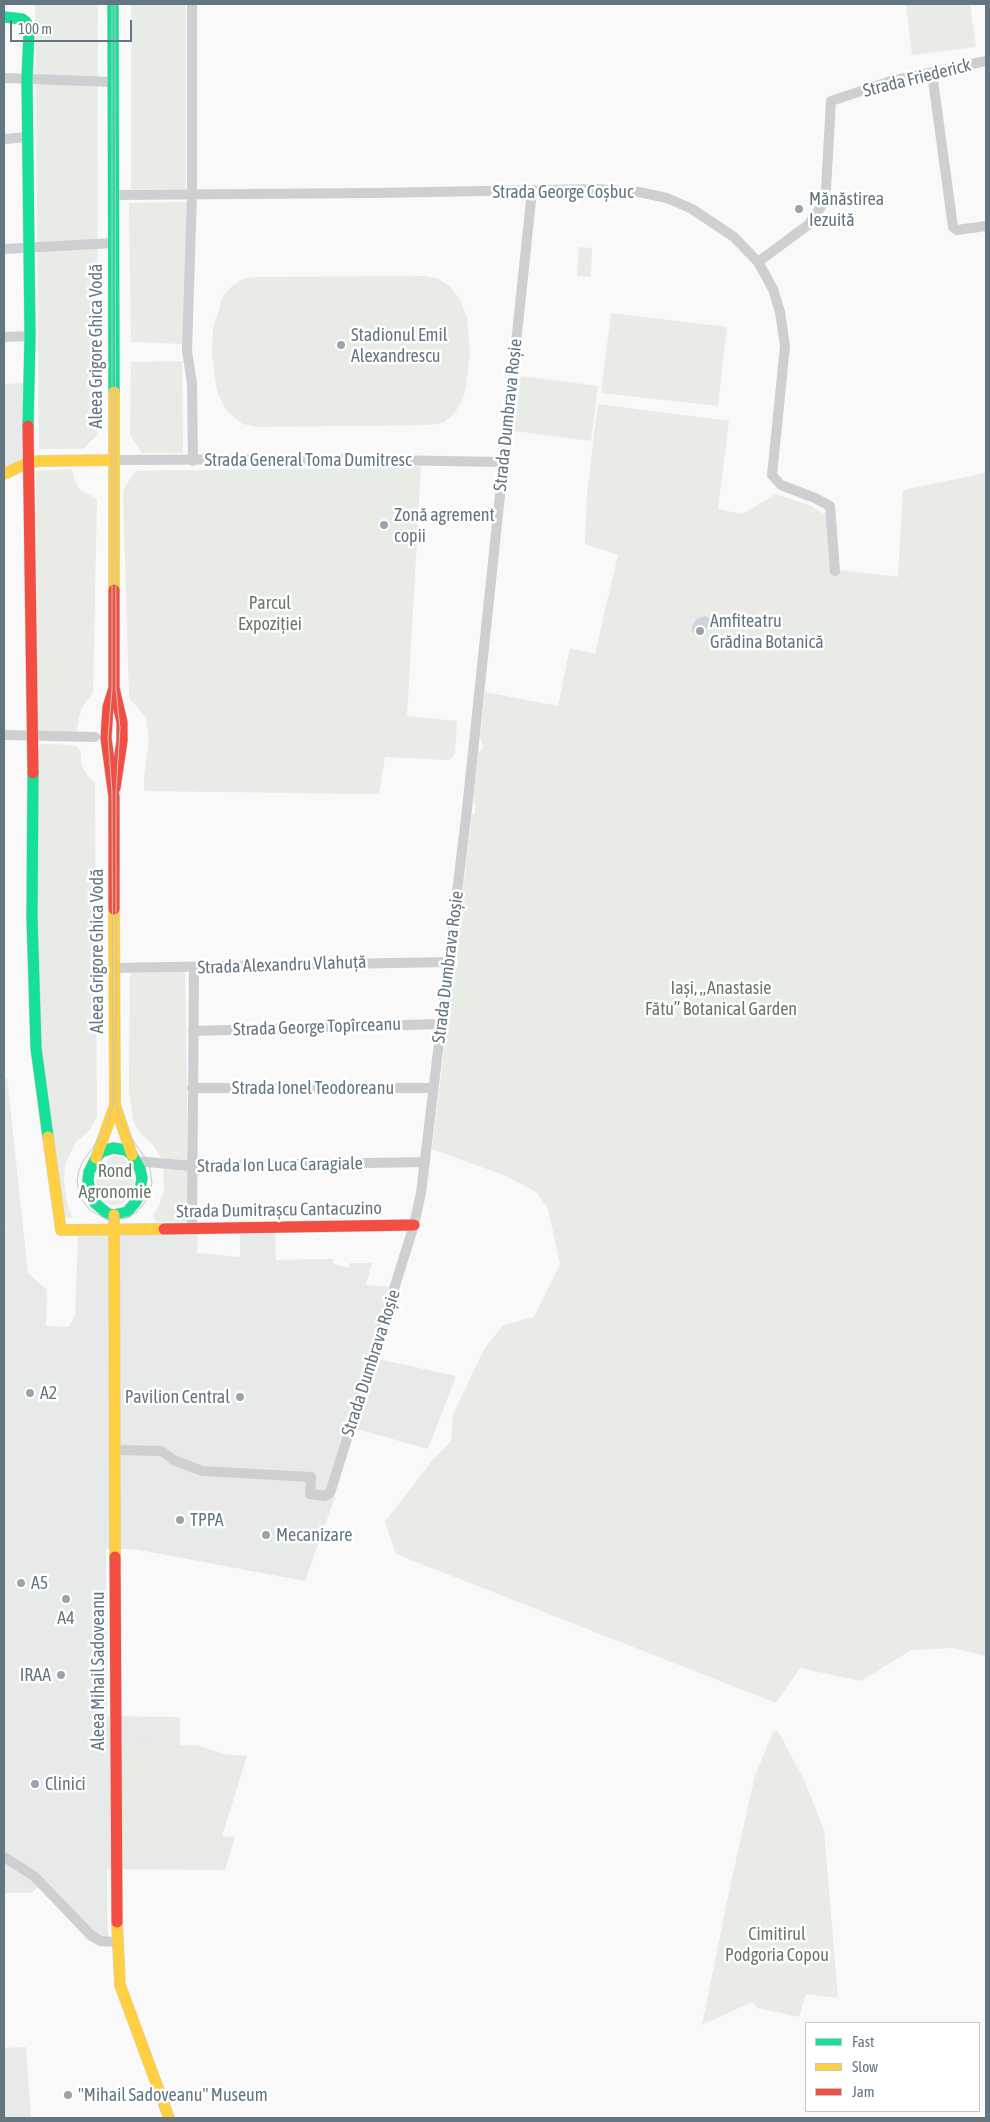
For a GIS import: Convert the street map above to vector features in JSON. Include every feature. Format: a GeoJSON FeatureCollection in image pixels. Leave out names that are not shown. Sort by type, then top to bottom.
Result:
{"type":"FeatureCollection","features":[{"type":"Feature","properties":{"kind":"main road","name":"Aleea Grigore Ghica Vodă"},"geometry":{"type":"LineString","coordinates":[[114,4],[114,688],[106,724],[107,754],[114,797]]}},
{"type":"Feature","properties":{"kind":"main road"},"geometry":{"type":"LineString","coordinates":[[4,17],[16,17],[26,22],[29,32],[27,79],[30,336],[27,463],[33,737]]}},
{"type":"Feature","properties":{"kind":"main road"},"geometry":{"type":"LineString","coordinates":[[4,474],[27,463],[38,461],[114,460]]}},
{"type":"Feature","properties":{"kind":"main road","name":"Aleea Grigore Ghica Vodă"},"geometry":{"type":"LineString","coordinates":[[96,1158],[108,1128],[114,1105],[114,797],[122,741],[122,722],[114,688]]}},
{"type":"Feature","properties":{"kind":"main road","name":"Strada Dumitrașcu Cantacuzino"},"geometry":{"type":"LineString","coordinates":[[33,737],[32,917],[36,1048],[61,1230],[414,1225]]}},
{"type":"Feature","properties":{"kind":"main road","name":"Aleea Grigore Ghica Vodă"},"geometry":{"type":"LineString","coordinates":[[114,1105],[134,1158]]}},
{"type":"Feature","properties":{"kind":"main road"},"geometry":{"type":"LineString","coordinates":[[113,1148],[126,1150],[134,1158],[142,1178],[139,1196],[127,1212],[114,1215],[101,1209],[91,1196],[89,1172],[96,1158],[101,1152],[113,1148]]}},
{"type":"Feature","properties":{"kind":"main road","name":"Aleea Mihail Sadoveanu"},"geometry":{"type":"LineString","coordinates":[[114,1215],[117,1942],[120,1985],[168,2118]]}},
{"type":"Feature","properties":{"kind":"street"},"geometry":{"type":"LineString","coordinates":[[192,4],[192,194],[187,352],[192,384],[193,461]]}},
{"type":"Feature","properties":{"kind":"street","name":"Strada Friederick"},"geometry":{"type":"LineString","coordinates":[[758,262],[808,225],[821,207],[826,189],[831,101],[890,81],[986,61]]}},
{"type":"Feature","properties":{"kind":"street"},"geometry":{"type":"LineString","coordinates":[[932,73],[953,227],[957,230],[986,226]]}},
{"type":"Feature","properties":{"kind":"street"},"geometry":{"type":"LineString","coordinates":[[4,78],[114,82]]}},
{"type":"Feature","properties":{"kind":"street"},"geometry":{"type":"LineString","coordinates":[[4,139],[28,137]]}},
{"type":"Feature","properties":{"kind":"street","name":"Strada George Coșbuc"},"geometry":{"type":"LineString","coordinates":[[113,195],[605,190],[639,192],[667,198],[709,219],[734,237],[758,262],[773,289],[780,312],[785,346],[772,475],[780,485],[815,498],[830,506],[835,571]]}},
{"type":"Feature","properties":{"kind":"street","name":"Strada Dumbrava Roșie"},"geometry":{"type":"LineString","coordinates":[[116,1450],[162,1451],[173,1460],[202,1471],[311,1477],[310,1494],[325,1496],[330,1493],[414,1225],[424,1162],[467,809],[532,191]]}},
{"type":"Feature","properties":{"kind":"street"},"geometry":{"type":"LineString","coordinates":[[4,249],[113,243]]}},
{"type":"Feature","properties":{"kind":"street"},"geometry":{"type":"LineString","coordinates":[[4,337],[30,336]]}},
{"type":"Feature","properties":{"kind":"street","name":"Strada General Toma Dumitresc"},"geometry":{"type":"LineString","coordinates":[[114,460],[323,459],[503,462]]}},
{"type":"Feature","properties":{"kind":"street"},"geometry":{"type":"LineString","coordinates":[[4,734],[33,737],[95,737]]}},
{"type":"Feature","properties":{"kind":"street","name":"Strada Alexandru Vlahuță"},"geometry":{"type":"LineString","coordinates":[[114,968],[449,962]]}},
{"type":"Feature","properties":{"kind":"street"},"geometry":{"type":"LineString","coordinates":[[192,1229],[194,967]]}},
{"type":"Feature","properties":{"kind":"street","name":"Strada George Topîrceanu"},"geometry":{"type":"LineString","coordinates":[[193,1031],[441,1024]]}},
{"type":"Feature","properties":{"kind":"street","name":"Strada Ionel Teodoreanu"},"geometry":{"type":"LineString","coordinates":[[192,1088],[433,1088]]}},
{"type":"Feature","properties":{"kind":"street","name":"Strada Ion Luca Caragiale"},"geometry":{"type":"LineString","coordinates":[[134,1158],[192,1166],[424,1162]]}},
{"type":"Feature","properties":{"kind":"street"},"geometry":{"type":"LineString","coordinates":[[4,1857],[34,1876],[91,1935],[100,1941],[117,1942]]}},
{"type":"Feature","properties":{"kind":"shaded area"},"geometry":{"type":"Polygon","coordinates":[[[23,383],[22,457],[4,469],[4,384],[23,383]]]}},
{"type":"Feature","properties":{"kind":"shaded area"},"geometry":{"type":"Polygon","coordinates":[[[706,616],[710,619],[711,627],[692,633],[695,621],[706,616]]]}},
{"type":"Feature","properties":{"kind":"shaded area"},"geometry":{"type":"Polygon","coordinates":[[[7,1077],[28,1273],[47,1290],[46,1326],[69,1327],[75,1315],[78,1235],[198,1233],[197,1253],[240,1257],[240,1233],[275,1232],[276,1260],[333,1259],[333,1264],[349,1268],[350,1263],[372,1263],[366,1285],[388,1287],[368,1357],[456,1376],[428,1449],[346,1426],[326,1490],[335,1497],[305,1581],[134,1549],[106,1549],[107,1716],[180,1717],[180,1746],[219,1754],[247,1756],[222,1836],[235,1837],[225,1870],[107,1869],[108,1947],[88,1941],[39,1887],[31,1893],[4,1893],[4,1078],[7,1077]]]}},
{"type":"Feature","properties":{"kind":"shaded area"},"geometry":{"type":"Polygon","coordinates":[[[26,2047],[31,2118],[4,2118],[4,2048],[26,2047]]]}},
{"type":"Feature","properties":{"kind":"green space"},"geometry":{"type":"Polygon","coordinates":[[[35,4],[98,4],[97,435],[83,449],[39,449],[35,4]]]}},
{"type":"Feature","properties":{"kind":"green space"},"geometry":{"type":"Polygon","coordinates":[[[131,4],[186,4],[186,189],[131,189],[131,4]]]}},
{"type":"Feature","properties":{"kind":"green space"},"geometry":{"type":"Polygon","coordinates":[[[906,4],[970,4],[976,47],[912,55],[906,4]]]}},
{"type":"Feature","properties":{"kind":"green space"},"geometry":{"type":"Polygon","coordinates":[[[187,202],[183,344],[131,342],[129,203],[187,202]]]}},
{"type":"Feature","properties":{"kind":"green space"},"geometry":{"type":"Polygon","coordinates":[[[579,247],[592,248],[591,277],[577,276],[579,247]]]}},
{"type":"Feature","properties":{"kind":"green space","name":"Stadionul Emil Alexandrescu"},"geometry":{"type":"Polygon","coordinates":[[[424,276],[439,279],[450,287],[460,299],[467,317],[470,353],[466,388],[462,401],[454,414],[443,423],[426,425],[257,427],[243,424],[224,407],[217,391],[214,372],[212,355],[213,329],[223,296],[232,286],[243,279],[257,277],[424,276]]]}},
{"type":"Feature","properties":{"kind":"green space"},"geometry":{"type":"Polygon","coordinates":[[[611,313],[727,327],[718,406],[601,393],[611,313]]]}},
{"type":"Feature","properties":{"kind":"green space"},"geometry":{"type":"Polygon","coordinates":[[[182,361],[183,453],[142,453],[130,435],[131,362],[182,361]]]}},
{"type":"Feature","properties":{"kind":"green space"},"geometry":{"type":"Polygon","coordinates":[[[521,376],[598,386],[591,441],[514,431],[521,376]]]}},
{"type":"Feature","properties":{"kind":"green space","name":"Iași, „Anastasie Fătu” Botanical Garden"},"geometry":{"type":"Polygon","coordinates":[[[598,404],[729,421],[718,509],[742,514],[776,494],[811,506],[826,515],[832,569],[898,577],[903,490],[986,473],[986,1656],[953,1648],[911,1650],[861,1681],[800,1668],[776,1703],[396,1554],[385,1522],[431,1462],[451,1441],[453,1414],[485,1348],[503,1325],[534,1317],[560,1264],[548,1208],[536,1192],[506,1176],[432,1149],[445,1044],[448,1040],[446,1034],[454,969],[457,968],[458,960],[455,956],[472,815],[475,815],[476,805],[473,802],[478,752],[482,749],[483,745],[480,737],[485,692],[558,706],[570,648],[595,654],[618,555],[585,544],[587,493],[598,404]]]}},
{"type":"Feature","properties":{"kind":"green space","name":"Parcul Expoziției"},"geometry":{"type":"Polygon","coordinates":[[[421,467],[407,716],[457,721],[455,754],[449,760],[385,757],[379,794],[144,791],[149,740],[146,717],[129,698],[123,491],[135,471],[421,467]]]}},
{"type":"Feature","properties":{"kind":"green space"},"geometry":{"type":"Polygon","coordinates":[[[72,469],[79,489],[97,499],[93,692],[81,709],[76,733],[37,731],[36,471],[72,469]]]}},
{"type":"Feature","properties":{"kind":"green space"},"geometry":{"type":"Polygon","coordinates":[[[42,744],[72,745],[77,747],[81,752],[81,764],[87,775],[95,783],[97,1117],[90,1130],[76,1142],[65,1165],[64,1181],[67,1203],[73,1218],[68,1218],[62,1214],[38,1043],[36,747],[42,744]]]}},
{"type":"Feature","properties":{"kind":"green space"},"geometry":{"type":"Polygon","coordinates":[[[185,971],[189,1220],[185,1222],[156,1222],[153,1216],[159,1206],[164,1190],[163,1160],[152,1144],[140,1133],[133,1121],[129,1090],[130,976],[132,973],[185,971]]]}},
{"type":"Feature","properties":{"kind":"green space","name":"Rond Agronomie"},"geometry":{"type":"Polygon","coordinates":[[[111,1157],[124,1158],[129,1164],[134,1181],[129,1198],[122,1204],[114,1206],[106,1203],[100,1196],[96,1181],[102,1164],[111,1157]]]}},
{"type":"Feature","properties":{"kind":"green space"},"geometry":{"type":"Polygon","coordinates":[[[4,1192],[9,1232],[4,1232],[4,1192]]]}},
{"type":"Feature","properties":{"kind":"green space"},"geometry":{"type":"Polygon","coordinates":[[[153,1718],[178,1718],[179,1745],[197,1745],[220,1753],[244,1758],[218,1839],[231,1841],[221,1864],[125,1864],[126,1743],[153,1744],[153,1718]]]}},
{"type":"Feature","properties":{"kind":"green space","name":"Cimitirul Podgoria Copou"},"geometry":{"type":"Polygon","coordinates":[[[778,1731],[805,1782],[824,1830],[838,1998],[806,1994],[799,2017],[758,2008],[752,2002],[702,2025],[755,1776],[773,1732],[778,1731]]]}},
{"type":"Feature","properties":{"kind":"tram line"},"geometry":{"type":"LineString","coordinates":[[112,4],[112,689],[108,738],[112,792],[113,1105],[107,1128],[83,1161],[77,1181],[80,1197],[90,1210],[104,1218],[114,1220],[137,1212],[148,1198],[152,1183],[149,1163],[122,1125],[116,1104],[116,792],[120,728],[116,689],[115,4]]}},
{"type":"Feature","properties":{"kind":"traffic: fast"},"geometry":{"type":"LineString","coordinates":[[113,4],[114,392]]}},
{"type":"Feature","properties":{"kind":"traffic: fast"},"geometry":{"type":"LineString","coordinates":[[4,17],[22,19],[26,22],[29,32],[27,79],[30,336],[28,426]]}},
{"type":"Feature","properties":{"kind":"traffic: fast"},"geometry":{"type":"LineString","coordinates":[[33,773],[32,917],[36,1048],[48,1137]]}},
{"type":"Feature","properties":{"kind":"traffic: fast"},"geometry":{"type":"LineString","coordinates":[[113,1148],[126,1150],[132,1155],[140,1169],[142,1178],[139,1196],[134,1204],[127,1212],[114,1215],[108,1214],[95,1203],[91,1196],[88,1180],[89,1172],[96,1158],[101,1152],[113,1148]]}},
{"type":"Feature","properties":{"kind":"traffic: slow"},"geometry":{"type":"LineString","coordinates":[[114,392],[114,590]]}},
{"type":"Feature","properties":{"kind":"traffic: slow"},"geometry":{"type":"LineString","coordinates":[[4,474],[27,463],[39,461],[113,460]]}},
{"type":"Feature","properties":{"kind":"traffic: slow"},"geometry":{"type":"LineString","coordinates":[[114,909],[115,1105],[132,1155]]}},
{"type":"Feature","properties":{"kind":"traffic: slow"},"geometry":{"type":"LineString","coordinates":[[96,1158],[115,1105]]}},
{"type":"Feature","properties":{"kind":"traffic: slow"},"geometry":{"type":"LineString","coordinates":[[48,1137],[61,1230],[164,1229]]}},
{"type":"Feature","properties":{"kind":"traffic: slow"},"geometry":{"type":"LineString","coordinates":[[114,1215],[115,1557]]}},
{"type":"Feature","properties":{"kind":"traffic: slow"},"geometry":{"type":"LineString","coordinates":[[117,1922],[120,1985],[169,2118]]}},
{"type":"Feature","properties":{"kind":"traffic: jam"},"geometry":{"type":"LineString","coordinates":[[28,426],[33,773]]}},
{"type":"Feature","properties":{"kind":"traffic: jam"},"geometry":{"type":"LineString","coordinates":[[114,590],[114,688],[108,707],[106,738],[114,797],[114,909]]}},
{"type":"Feature","properties":{"kind":"traffic: jam"},"geometry":{"type":"LineString","coordinates":[[114,688],[122,722],[122,741],[115,788]]}},
{"type":"Feature","properties":{"kind":"traffic: jam"},"geometry":{"type":"LineString","coordinates":[[164,1229],[414,1225]]}},
{"type":"Feature","properties":{"kind":"traffic: jam"},"geometry":{"type":"LineString","coordinates":[[115,1557],[117,1922]]}},
{"type":"Feature","properties":{"kind":"place","name":"Mănăstirea Iezuită"},"geometry":{"type":"Point","coordinates":[799,209]}},
{"type":"Feature","properties":{"kind":"place","name":"Stadionul Emil Alexandrescu"},"geometry":{"type":"Point","coordinates":[341,345]}},
{"type":"Feature","properties":{"kind":"place","name":"Zonă agrement copii"},"geometry":{"type":"Point","coordinates":[384,525]}},
{"type":"Feature","properties":{"kind":"place","name":"Amfiteatru Grădina Botanică"},"geometry":{"type":"Point","coordinates":[700,631]}},
{"type":"Feature","properties":{"kind":"place","name":"A2"},"geometry":{"type":"Point","coordinates":[30,1393]}},
{"type":"Feature","properties":{"kind":"place","name":"Pavilion Central"},"geometry":{"type":"Point","coordinates":[240,1397]}},
{"type":"Feature","properties":{"kind":"place","name":"TPPA"},"geometry":{"type":"Point","coordinates":[180,1520]}},
{"type":"Feature","properties":{"kind":"place","name":"Mecanizare"},"geometry":{"type":"Point","coordinates":[266,1535]}},
{"type":"Feature","properties":{"kind":"place","name":"A5"},"geometry":{"type":"Point","coordinates":[21,1583]}},
{"type":"Feature","properties":{"kind":"place","name":"A4"},"geometry":{"type":"Point","coordinates":[66,1599]}},
{"type":"Feature","properties":{"kind":"place","name":"IRAA"},"geometry":{"type":"Point","coordinates":[61,1675]}},
{"type":"Feature","properties":{"kind":"place","name":"Clinici"},"geometry":{"type":"Point","coordinates":[35,1784]}},
{"type":"Feature","properties":{"kind":"place","name":"\"Mihail Sadoveanu\" Museum"},"geometry":{"type":"Point","coordinates":[68,2095]}}]}
